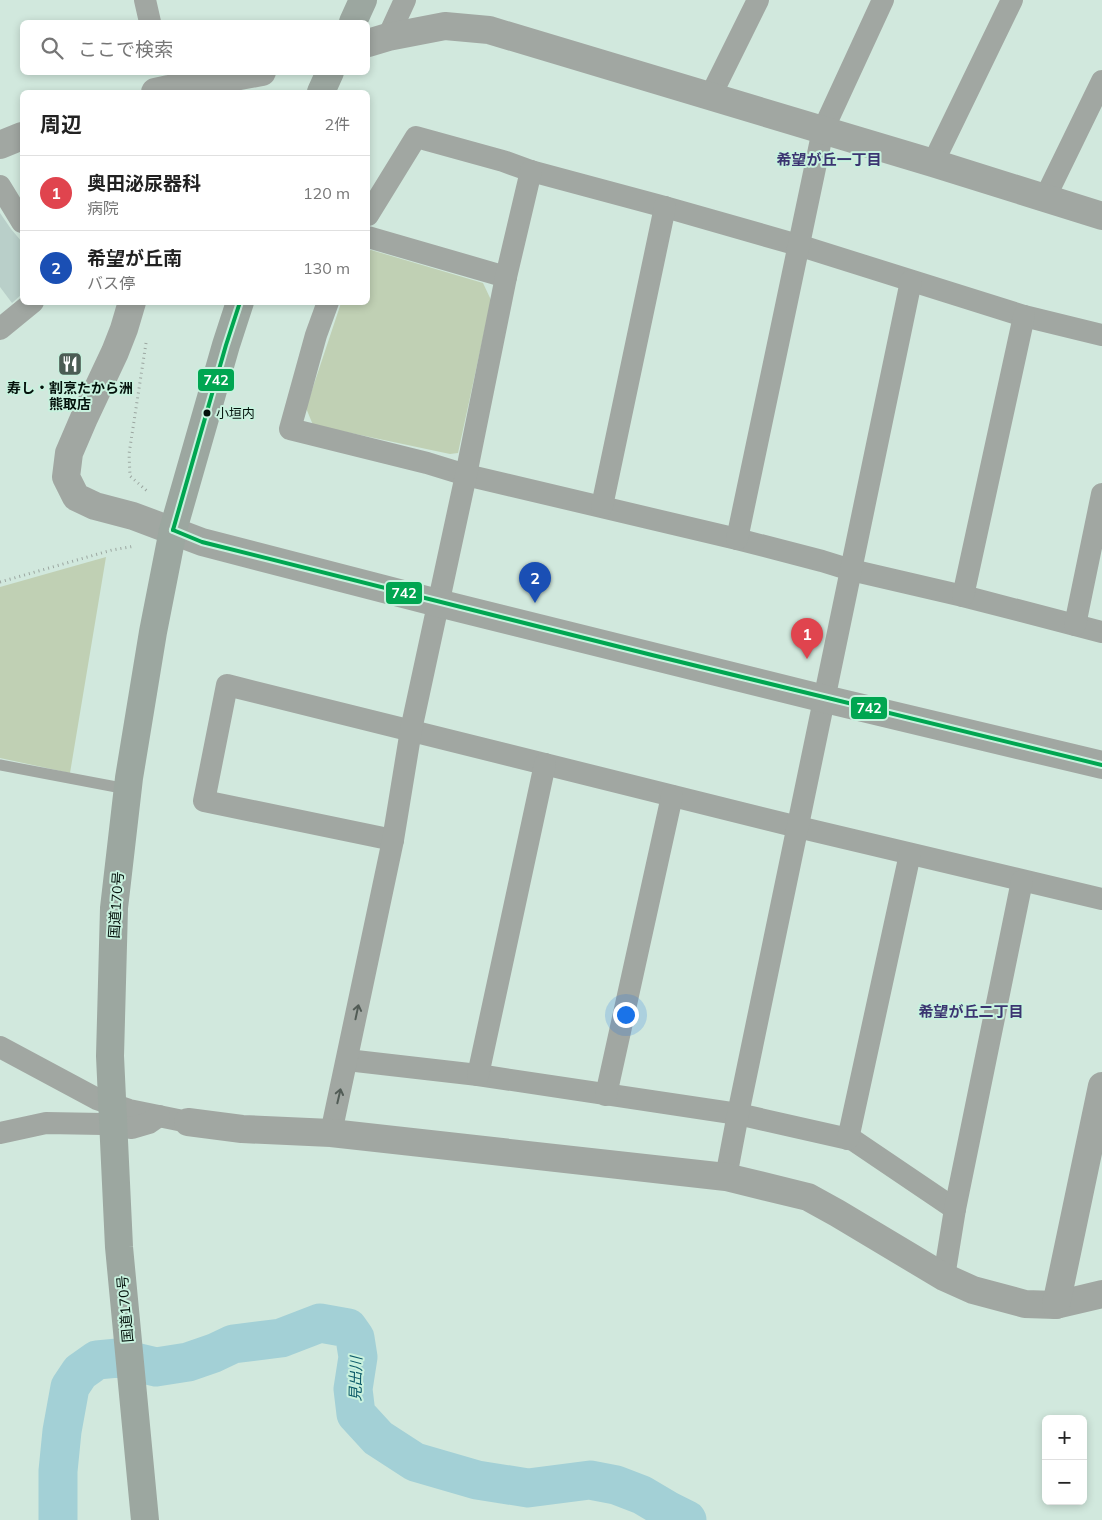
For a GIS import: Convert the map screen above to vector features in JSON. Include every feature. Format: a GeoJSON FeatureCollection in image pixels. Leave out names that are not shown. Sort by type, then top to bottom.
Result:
{"type":"FeatureCollection","features":[{"type":"Feature","properties":{"kind":"highway"},"geometry":{"type":"LineString","coordinates":[[354,20],[363,0]]}},
{"type":"Feature","properties":{"kind":"highway"},"geometry":{"type":"LineString","coordinates":[[322,90],[329,75]]}},
{"type":"Feature","properties":{"kind":"highway","name":"国道170号"},"geometry":{"type":"LineString","coordinates":[[145,1520],[119,1247],[110,1056],[114,908],[127,789],[153,632],[173,530],[239,305]]}},
{"type":"Feature","properties":{"kind":"street"},"geometry":{"type":"LineString","coordinates":[[145,0],[150,20]]}},
{"type":"Feature","properties":{"kind":"street"},"geometry":{"type":"LineString","coordinates":[[378,40],[405,0]]}},
{"type":"Feature","properties":{"kind":"street"},"geometry":{"type":"LineString","coordinates":[[710,97],[758,0]]}},
{"type":"Feature","properties":{"kind":"street"},"geometry":{"type":"LineString","coordinates":[[737,539],[823,130],[883,0]]}},
{"type":"Feature","properties":{"kind":"street"},"geometry":{"type":"LineString","coordinates":[[933,163],[1012,0]]}},
{"type":"Feature","properties":{"kind":"street"},"geometry":{"type":"LineString","coordinates":[[378,40],[445,26],[489,30],[933,163],[1102,216]]}},
{"type":"Feature","properties":{"kind":"street"},"geometry":{"type":"LineString","coordinates":[[163,85],[239,75]]}},
{"type":"Feature","properties":{"kind":"street"},"geometry":{"type":"LineString","coordinates":[[1045,198],[1102,81]]}},
{"type":"Feature","properties":{"kind":"street"},"geometry":{"type":"LineString","coordinates":[[370,212],[416,136],[531,171],[798,245],[1024,316],[1102,335]]}},
{"type":"Feature","properties":{"kind":"street"},"geometry":{"type":"LineString","coordinates":[[0,145],[20,137]]}},
{"type":"Feature","properties":{"kind":"street"},"geometry":{"type":"LineString","coordinates":[[331,1133],[393,840],[411,730],[506,277],[531,171]]}},
{"type":"Feature","properties":{"kind":"street"},"geometry":{"type":"LineString","coordinates":[[0,186],[20,219]]}},
{"type":"Feature","properties":{"kind":"street"},"geometry":{"type":"LineString","coordinates":[[602,506],[665,207]]}},
{"type":"Feature","properties":{"kind":"street"},"geometry":{"type":"LineString","coordinates":[[370,238],[506,277]]}},
{"type":"Feature","properties":{"kind":"street"},"geometry":{"type":"LineString","coordinates":[[726,1177],[911,281]]}},
{"type":"Feature","properties":{"kind":"street"},"geometry":{"type":"LineString","coordinates":[[0,329],[29,305]]}},
{"type":"Feature","properties":{"kind":"street"},"geometry":{"type":"LineString","coordinates":[[131,305],[115,352],[69,453],[66,477],[76,497],[95,506],[133,516],[202,542],[438,603],[1102,765]]}},
{"type":"Feature","properties":{"kind":"street"},"geometry":{"type":"LineString","coordinates":[[327,305],[316,335],[290,429],[427,463],[466,475],[737,539],[851,570],[963,596],[1102,632]]}},
{"type":"Feature","properties":{"kind":"street"},"geometry":{"type":"LineString","coordinates":[[963,596],[1024,316]]}},
{"type":"Feature","properties":{"kind":"street"},"geometry":{"type":"LineString","coordinates":[[1075,625],[1102,494]]}},
{"type":"Feature","properties":{"kind":"street"},"geometry":{"type":"LineString","coordinates":[[393,840],[204,801],[227,685],[798,827],[1102,899]]}},
{"type":"Feature","properties":{"kind":"street"},"geometry":{"type":"LineString","coordinates":[[478,1075],[545,764]]}},
{"type":"Feature","properties":{"kind":"street"},"geometry":{"type":"LineString","coordinates":[[606,1094],[672,796]]}},
{"type":"Feature","properties":{"kind":"street"},"geometry":{"type":"LineString","coordinates":[[848,1139],[910,854]]}},
{"type":"Feature","properties":{"kind":"street"},"geometry":{"type":"LineString","coordinates":[[944,1277],[955,1209],[1022,881]]}},
{"type":"Feature","properties":{"kind":"street"},"geometry":{"type":"LineString","coordinates":[[0,1047],[98,1099],[129,1110],[188,1122],[242,1129],[331,1133],[726,1177],[808,1197],[944,1277],[973,1290],[1025,1304],[1056,1305],[1102,1294]]}},
{"type":"Feature","properties":{"kind":"street"},"geometry":{"type":"LineString","coordinates":[[347,1060],[478,1075],[738,1114],[853,1140],[955,1209]]}},
{"type":"Feature","properties":{"kind":"street"},"geometry":{"type":"LineString","coordinates":[[1056,1305],[1102,1086]]}},
{"type":"Feature","properties":{"kind":"street"},"geometry":{"type":"LineString","coordinates":[[0,1133],[46,1123],[103,1124],[132,1128],[149,1123],[159,1116]]}},
{"type":"Feature","properties":{"kind":"lane"},"geometry":{"type":"LineString","coordinates":[[0,765],[127,789]]}},
{"type":"Feature","properties":{"kind":"path"},"geometry":{"type":"LineString","coordinates":[[147,340],[130,454],[130,476],[147,491]]}},
{"type":"Feature","properties":{"kind":"path"},"geometry":{"type":"LineString","coordinates":[[0,582],[112,550],[135,546]]}},
{"type":"Feature","properties":{"kind":"green space"},"geometry":{"type":"Polygon","coordinates":[[[370,250],[483,283],[491,300],[458,453],[450,454],[313,425],[306,408],[340,305],[370,305],[370,250]]]}},
{"type":"Feature","properties":{"kind":"green space"},"geometry":{"type":"Polygon","coordinates":[[[106,557],[70,773],[0,758],[0,587],[106,557]]]}},
{"type":"Feature","properties":{"kind":"building"},"geometry":{"type":"Polygon","coordinates":[[[0,213],[20,240],[20,296],[12,303],[0,287],[0,213]]]}},
{"type":"Feature","properties":{"kind":"waterway","name":"見出川"},"geometry":{"type":"LineString","coordinates":[[58,1520],[58,1471],[62,1431],[70,1387],[80,1372],[97,1360],[118,1358],[156,1367],[188,1362],[233,1344],[281,1338],[320,1323],[348,1328],[355,1338],[358,1357],[353,1389],[356,1414],[378,1438],[415,1462],[477,1480],[528,1488],[590,1480],[616,1485],[642,1495],[687,1520]]}},
{"type":"Feature","properties":{"kind":"transit line","name":"742"},"geometry":{"type":"LineString","coordinates":[[173,530],[239,305]]}},
{"type":"Feature","properties":{"kind":"transit line","name":"742"},"geometry":{"type":"LineString","coordinates":[[173,530],[202,542],[1102,765]]}},
{"type":"Feature","properties":{"kind":"place","name":"寿し・割烹たから洲 熊取店"},"geometry":{"type":"Point","coordinates":[70,364]}},
{"type":"Feature","properties":{"kind":"place","name":"小垣内"},"geometry":{"type":"Point","coordinates":[207,413]}},
{"type":"Feature","properties":{"kind":"place","name":"希望が丘南"},"geometry":{"type":"Point","coordinates":[535,603]}},
{"type":"Feature","properties":{"kind":"place","name":"奥田泌尿器科"},"geometry":{"type":"Point","coordinates":[807,659]}},
{"type":"Feature","properties":{"kind":"district","name":"希望が丘一丁目"},"geometry":{"type":"Point","coordinates":[829,160]}},
{"type":"Feature","properties":{"kind":"district","name":"希望が丘二丁目"},"geometry":{"type":"Point","coordinates":[971,1012]}}]}
